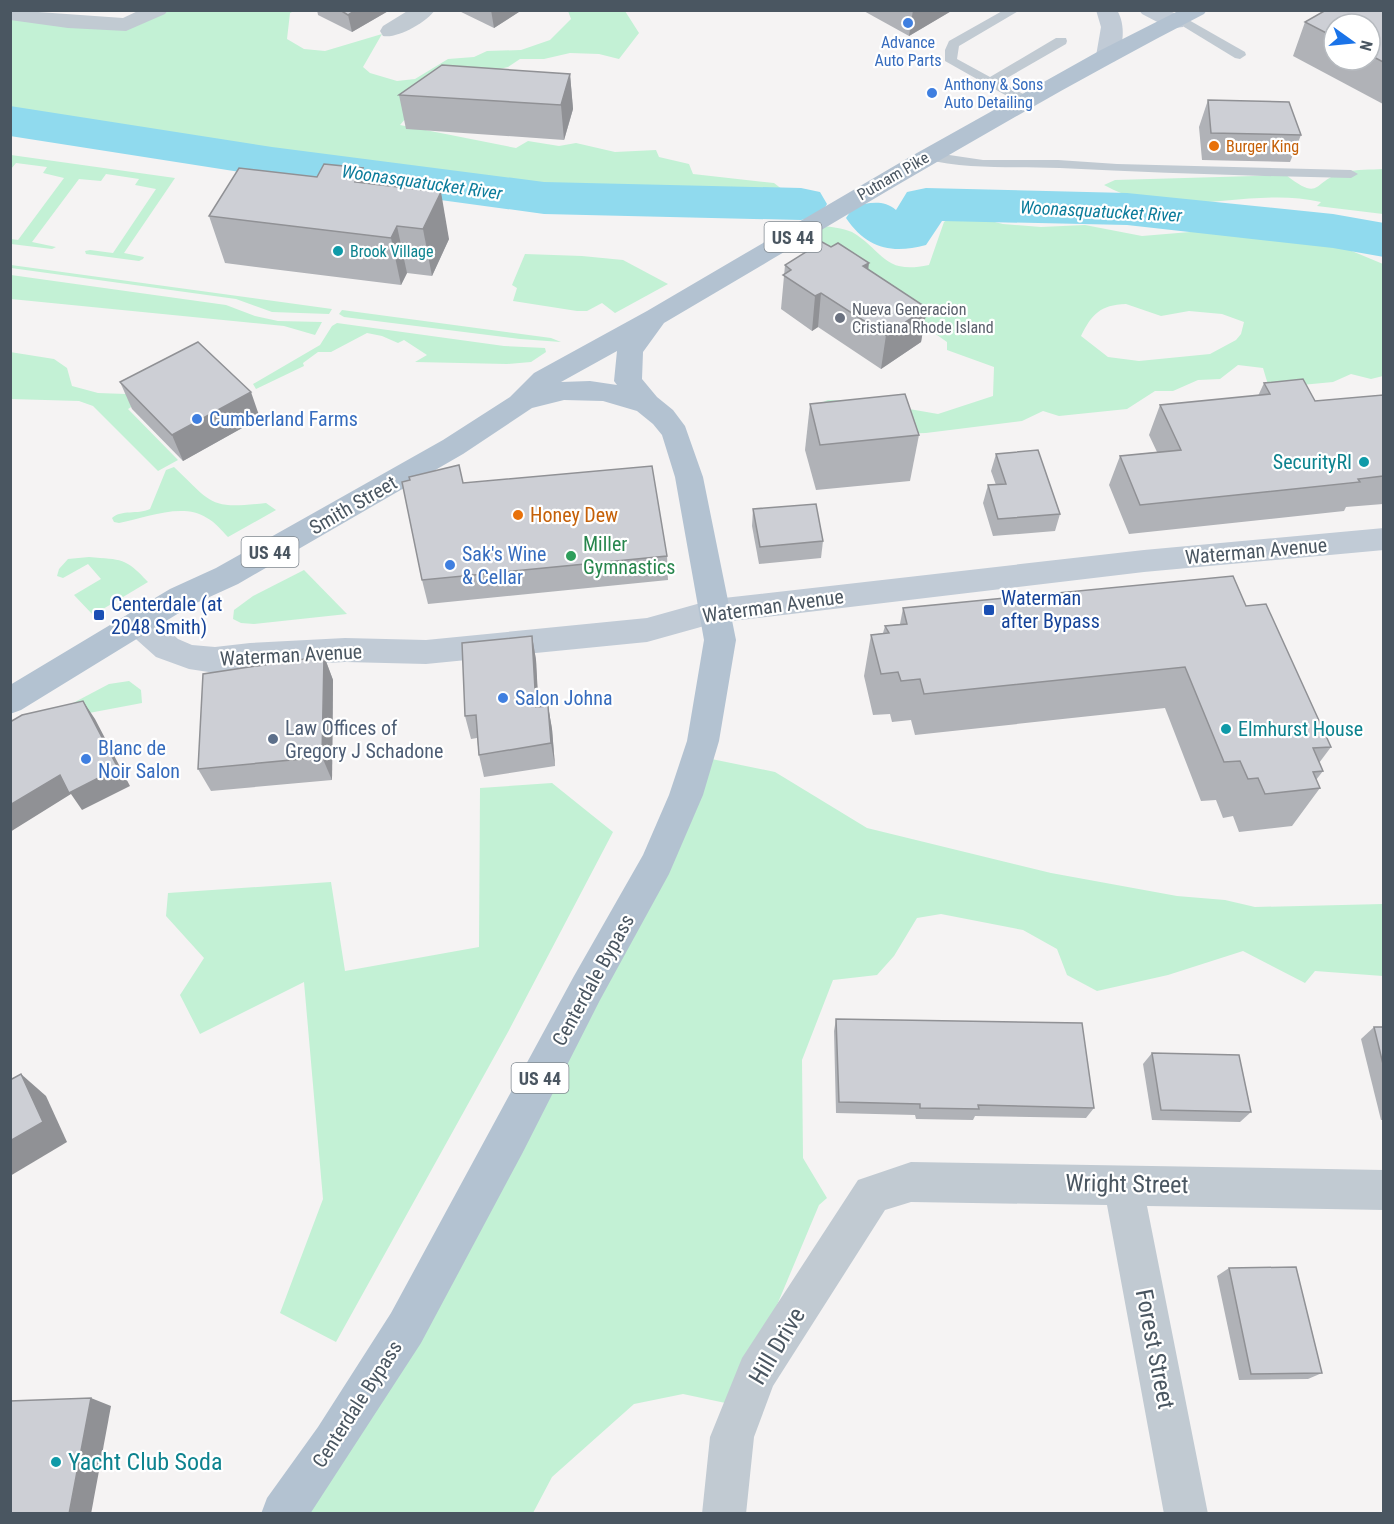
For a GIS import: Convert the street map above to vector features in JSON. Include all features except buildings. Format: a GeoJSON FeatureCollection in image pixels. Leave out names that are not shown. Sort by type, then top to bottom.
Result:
{"type":"FeatureCollection","features":[{"type":"Feature","properties":{"kind":"main road"},"geometry":{"type":"LineString","coordinates":[[1106,10],[1112,21],[1113,32],[1107,56]]}},
{"type":"Feature","properties":{"kind":"main road"},"geometry":{"type":"LineString","coordinates":[[1149,10],[1185,15]]}},
{"type":"Feature","properties":{"kind":"main road","name":"Putnam Pike"},"geometry":{"type":"LineString","coordinates":[[595,351],[929,156],[1185,15]]}},
{"type":"Feature","properties":{"kind":"main road","name":"US 44"},"geometry":{"type":"LineString","coordinates":[[628,381],[630,351],[656,317]]}},
{"type":"Feature","properties":{"kind":"main road","name":"Centerdale Bypass"},"geometry":{"type":"LineString","coordinates":[[283,1514],[406,1329],[587,988],[657,863],[686,795],[703,741],[720,640],[689,477],[675,433],[663,417],[647,404],[628,381],[595,351]]}},
{"type":"Feature","properties":{"kind":"main road","name":"Smith Street"},"geometry":{"type":"LineString","coordinates":[[10,702],[181,597],[227,576],[453,447],[520,404],[544,380],[595,351]]}},
{"type":"Feature","properties":{"kind":"main road","name":"Centerdale Bypass"},"geometry":{"type":"LineString","coordinates":[[520,404],[567,389],[599,390],[647,404]]}},
{"type":"Feature","properties":{"kind":"main road","name":"Waterman Avenue"},"geometry":{"type":"LineString","coordinates":[[139,622],[167,648],[189,657],[215,660],[250,655],[345,650],[426,652],[647,630],[715,611],[1144,561],[1383,539]]}},
{"type":"Feature","properties":{"kind":"street"},"geometry":{"type":"LineString","coordinates":[[10,14],[68,22],[126,25],[158,10]]}},
{"type":"Feature","properties":{"kind":"street"},"geometry":{"type":"LineString","coordinates":[[392,31],[425,10]]}},
{"type":"Feature","properties":{"kind":"street","name":"Wright Street"},"geometry":{"type":"LineString","coordinates":[[872,1194],[911,1182],[1383,1190]]}},
{"type":"Feature","properties":{"kind":"street","name":"Forest Street"},"geometry":{"type":"LineString","coordinates":[[1124,1184],[1186,1514]]}},
{"type":"Feature","properties":{"kind":"street","name":"Hill Drive"},"geometry":{"type":"LineString","coordinates":[[724,1514],[732,1437],[757,1373],[872,1194]]}},
{"type":"Feature","properties":{"kind":"lane"},"geometry":{"type":"LineString","coordinates":[[1014,10],[954,45],[951,50],[951,60],[1026,101]]}},
{"type":"Feature","properties":{"kind":"lane"},"geometry":{"type":"LineString","coordinates":[[1185,15],[1240,55]]}},
{"type":"Feature","properties":{"kind":"lane"},"geometry":{"type":"LineString","coordinates":[[991,82],[1061,41]]}},
{"type":"Feature","properties":{"kind":"lane"},"geometry":{"type":"LineString","coordinates":[[929,156],[983,164],[1058,164],[1117,168],[1351,174]]}},
{"type":"Feature","properties":{"kind":"green space"},"geometry":{"type":"Polygon","coordinates":[[[148,11],[294,11],[290,13],[287,39],[304,49],[325,51],[382,34],[363,67],[370,73],[397,81],[415,79],[448,59],[474,57],[487,51],[521,50],[550,40],[571,19],[568,11],[625,11],[639,33],[619,59],[599,54],[570,53],[544,59],[520,59],[508,67],[478,74],[428,92],[400,125],[516,148],[528,141],[559,146],[576,143],[615,152],[656,150],[659,157],[689,164],[693,174],[774,183],[804,206],[733,200],[491,188],[295,166],[92,131],[11,114],[10,13],[120,22],[148,11]]]}},
{"type":"Feature","properties":{"kind":"green space"},"geometry":{"type":"Polygon","coordinates":[[[11,155],[175,178],[124,253],[144,257],[143,259],[139,261],[86,254],[85,251],[90,250],[113,253],[156,189],[135,185],[139,179],[106,174],[101,181],[79,179],[32,242],[56,247],[52,249],[11,244],[11,239],[18,240],[64,178],[43,173],[47,167],[16,163],[11,169],[11,155]]]}},
{"type":"Feature","properties":{"kind":"green space"},"geometry":{"type":"Polygon","coordinates":[[[1383,169],[1383,214],[1317,206],[1321,202],[1294,198],[1184,203],[1156,202],[1130,196],[1104,185],[1115,180],[1286,175],[1306,188],[1312,189],[1335,175],[1345,172],[1383,169]]]}},
{"type":"Feature","properties":{"kind":"green space"},"geometry":{"type":"Polygon","coordinates":[[[958,213],[1003,224],[1041,227],[1085,225],[1142,236],[1214,230],[1249,230],[1295,235],[1347,249],[1383,264],[1383,376],[1371,379],[1351,374],[1333,382],[1269,388],[1263,368],[1238,365],[1220,379],[1198,380],[1173,391],[1155,391],[1127,409],[1059,416],[1043,411],[1022,421],[926,433],[889,434],[820,421],[809,414],[828,400],[863,401],[938,414],[993,396],[994,367],[947,350],[947,342],[845,270],[805,233],[820,225],[852,232],[893,264],[914,267],[929,265],[944,222],[958,213]],[[1126,304],[1110,306],[1093,316],[1081,336],[1108,357],[1139,361],[1210,354],[1236,340],[1241,334],[1244,322],[1222,314],[1189,311],[1161,316],[1126,304]]]}},
{"type":"Feature","properties":{"kind":"green space"},"geometry":{"type":"Polygon","coordinates":[[[525,254],[623,260],[668,284],[615,313],[602,303],[587,311],[577,311],[513,301],[517,288],[512,285],[525,254]]]}},
{"type":"Feature","properties":{"kind":"green space"},"geometry":{"type":"Polygon","coordinates":[[[11,265],[332,309],[329,314],[272,312],[236,299],[11,268],[11,265]]]}},
{"type":"Feature","properties":{"kind":"green space"},"geometry":{"type":"Polygon","coordinates":[[[11,275],[226,305],[255,316],[278,321],[322,322],[315,335],[284,326],[11,299],[11,275]]]}},
{"type":"Feature","properties":{"kind":"green space"},"geometry":{"type":"Polygon","coordinates":[[[342,310],[551,338],[561,342],[344,317],[339,314],[342,310]]]}},
{"type":"Feature","properties":{"kind":"green space"},"geometry":{"type":"Polygon","coordinates":[[[337,323],[504,346],[545,348],[546,352],[531,362],[507,364],[415,362],[427,355],[404,340],[398,343],[367,333],[331,352],[318,352],[303,363],[304,366],[256,389],[253,384],[320,345],[332,326],[337,323]]]}},
{"type":"Feature","properties":{"kind":"green space"},"geometry":{"type":"Polygon","coordinates":[[[10,352],[54,359],[67,368],[72,386],[98,393],[126,394],[138,403],[128,409],[178,460],[158,471],[93,406],[79,401],[11,399],[10,352]]]}},
{"type":"Feature","properties":{"kind":"green space"},"geometry":{"type":"Polygon","coordinates":[[[174,467],[197,490],[214,502],[233,505],[266,503],[276,510],[228,537],[210,520],[187,511],[114,522],[112,518],[116,515],[150,509],[166,470],[174,467]]]}},
{"type":"Feature","properties":{"kind":"green space"},"geometry":{"type":"Polygon","coordinates":[[[89,557],[122,561],[134,568],[148,582],[93,615],[74,595],[101,579],[88,564],[63,578],[57,576],[59,569],[68,559],[89,557]]]}},
{"type":"Feature","properties":{"kind":"green space"},"geometry":{"type":"Polygon","coordinates":[[[304,570],[347,614],[254,624],[241,623],[233,619],[234,610],[253,596],[304,570]]]}},
{"type":"Feature","properties":{"kind":"green space"},"geometry":{"type":"Polygon","coordinates":[[[129,681],[141,690],[142,703],[73,716],[73,703],[109,684],[129,681]]]}},
{"type":"Feature","properties":{"kind":"green space"},"geometry":{"type":"Polygon","coordinates":[[[692,755],[775,772],[867,828],[1051,873],[1177,896],[1225,900],[1255,907],[1383,904],[1383,976],[1315,971],[1305,983],[1243,951],[1168,975],[1097,991],[1067,975],[1057,949],[1023,930],[941,914],[917,918],[894,956],[877,975],[833,980],[802,1060],[803,1158],[827,1198],[819,1205],[735,1405],[683,1394],[634,1404],[552,1477],[533,1513],[261,1514],[370,1372],[665,819],[692,755]]]}},
{"type":"Feature","properties":{"kind":"green space"},"geometry":{"type":"Polygon","coordinates":[[[552,783],[613,832],[508,1032],[336,1342],[280,1313],[323,1199],[304,982],[200,1034],[180,995],[204,958],[166,916],[168,893],[331,882],[345,971],[479,947],[480,788],[552,783]]]}},
{"type":"Feature","properties":{"kind":"waterway","name":"Woonasquatucket River"},"geometry":{"type":"LineString","coordinates":[[10,121],[272,162],[544,198],[801,204]]}},
{"type":"Feature","properties":{"kind":"waterway","name":"Woonasquatucket River"},"geometry":{"type":"LineString","coordinates":[[873,218],[888,230],[902,234],[907,233],[926,204],[1127,209],[1333,231],[1384,240]]}},
{"type":"Feature","properties":{"kind":"place","name":"Advance Auto Parts"},"geometry":{"type":"Point","coordinates":[908,23]}},
{"type":"Feature","properties":{"kind":"place","name":"Anthony & Sons Auto Detailing"},"geometry":{"type":"Point","coordinates":[932,93]}},
{"type":"Feature","properties":{"kind":"place","name":"Burger King"},"geometry":{"type":"Point","coordinates":[1214,146]}},
{"type":"Feature","properties":{"kind":"place","name":"Brook Village"},"geometry":{"type":"Point","coordinates":[338,251]}},
{"type":"Feature","properties":{"kind":"place","name":"Nueva Generacion Cristiana Rhode Island"},"geometry":{"type":"Point","coordinates":[840,318]}},
{"type":"Feature","properties":{"kind":"place","name":"Cumberland Farms"},"geometry":{"type":"Point","coordinates":[197,419]}},
{"type":"Feature","properties":{"kind":"place","name":"SecurityRI"},"geometry":{"type":"Point","coordinates":[1364,462]}},
{"type":"Feature","properties":{"kind":"place","name":"Honey Dew"},"geometry":{"type":"Point","coordinates":[518,515]}},
{"type":"Feature","properties":{"kind":"place","name":"Miller Gymnastics"},"geometry":{"type":"Point","coordinates":[571,556]}},
{"type":"Feature","properties":{"kind":"place","name":"Sak's Wine & Cellar"},"geometry":{"type":"Point","coordinates":[450,565]}},
{"type":"Feature","properties":{"kind":"place","name":"Waterman after Bypass"},"geometry":{"type":"Point","coordinates":[989,610]}},
{"type":"Feature","properties":{"kind":"place","name":"Centerdale (at 2048 Smith)"},"geometry":{"type":"Point","coordinates":[99,615]}},
{"type":"Feature","properties":{"kind":"place","name":"Salon Johna"},"geometry":{"type":"Point","coordinates":[503,698]}},
{"type":"Feature","properties":{"kind":"place","name":"Elmhurst House"},"geometry":{"type":"Point","coordinates":[1226,729]}},
{"type":"Feature","properties":{"kind":"place","name":"Law Offices of Gregory J Schadone"},"geometry":{"type":"Point","coordinates":[273,739]}},
{"type":"Feature","properties":{"kind":"place","name":"Blanc de Noir Salon"},"geometry":{"type":"Point","coordinates":[86,759]}},
{"type":"Feature","properties":{"kind":"place","name":"Yacht Club Soda"},"geometry":{"type":"Point","coordinates":[56,1462]}}]}
